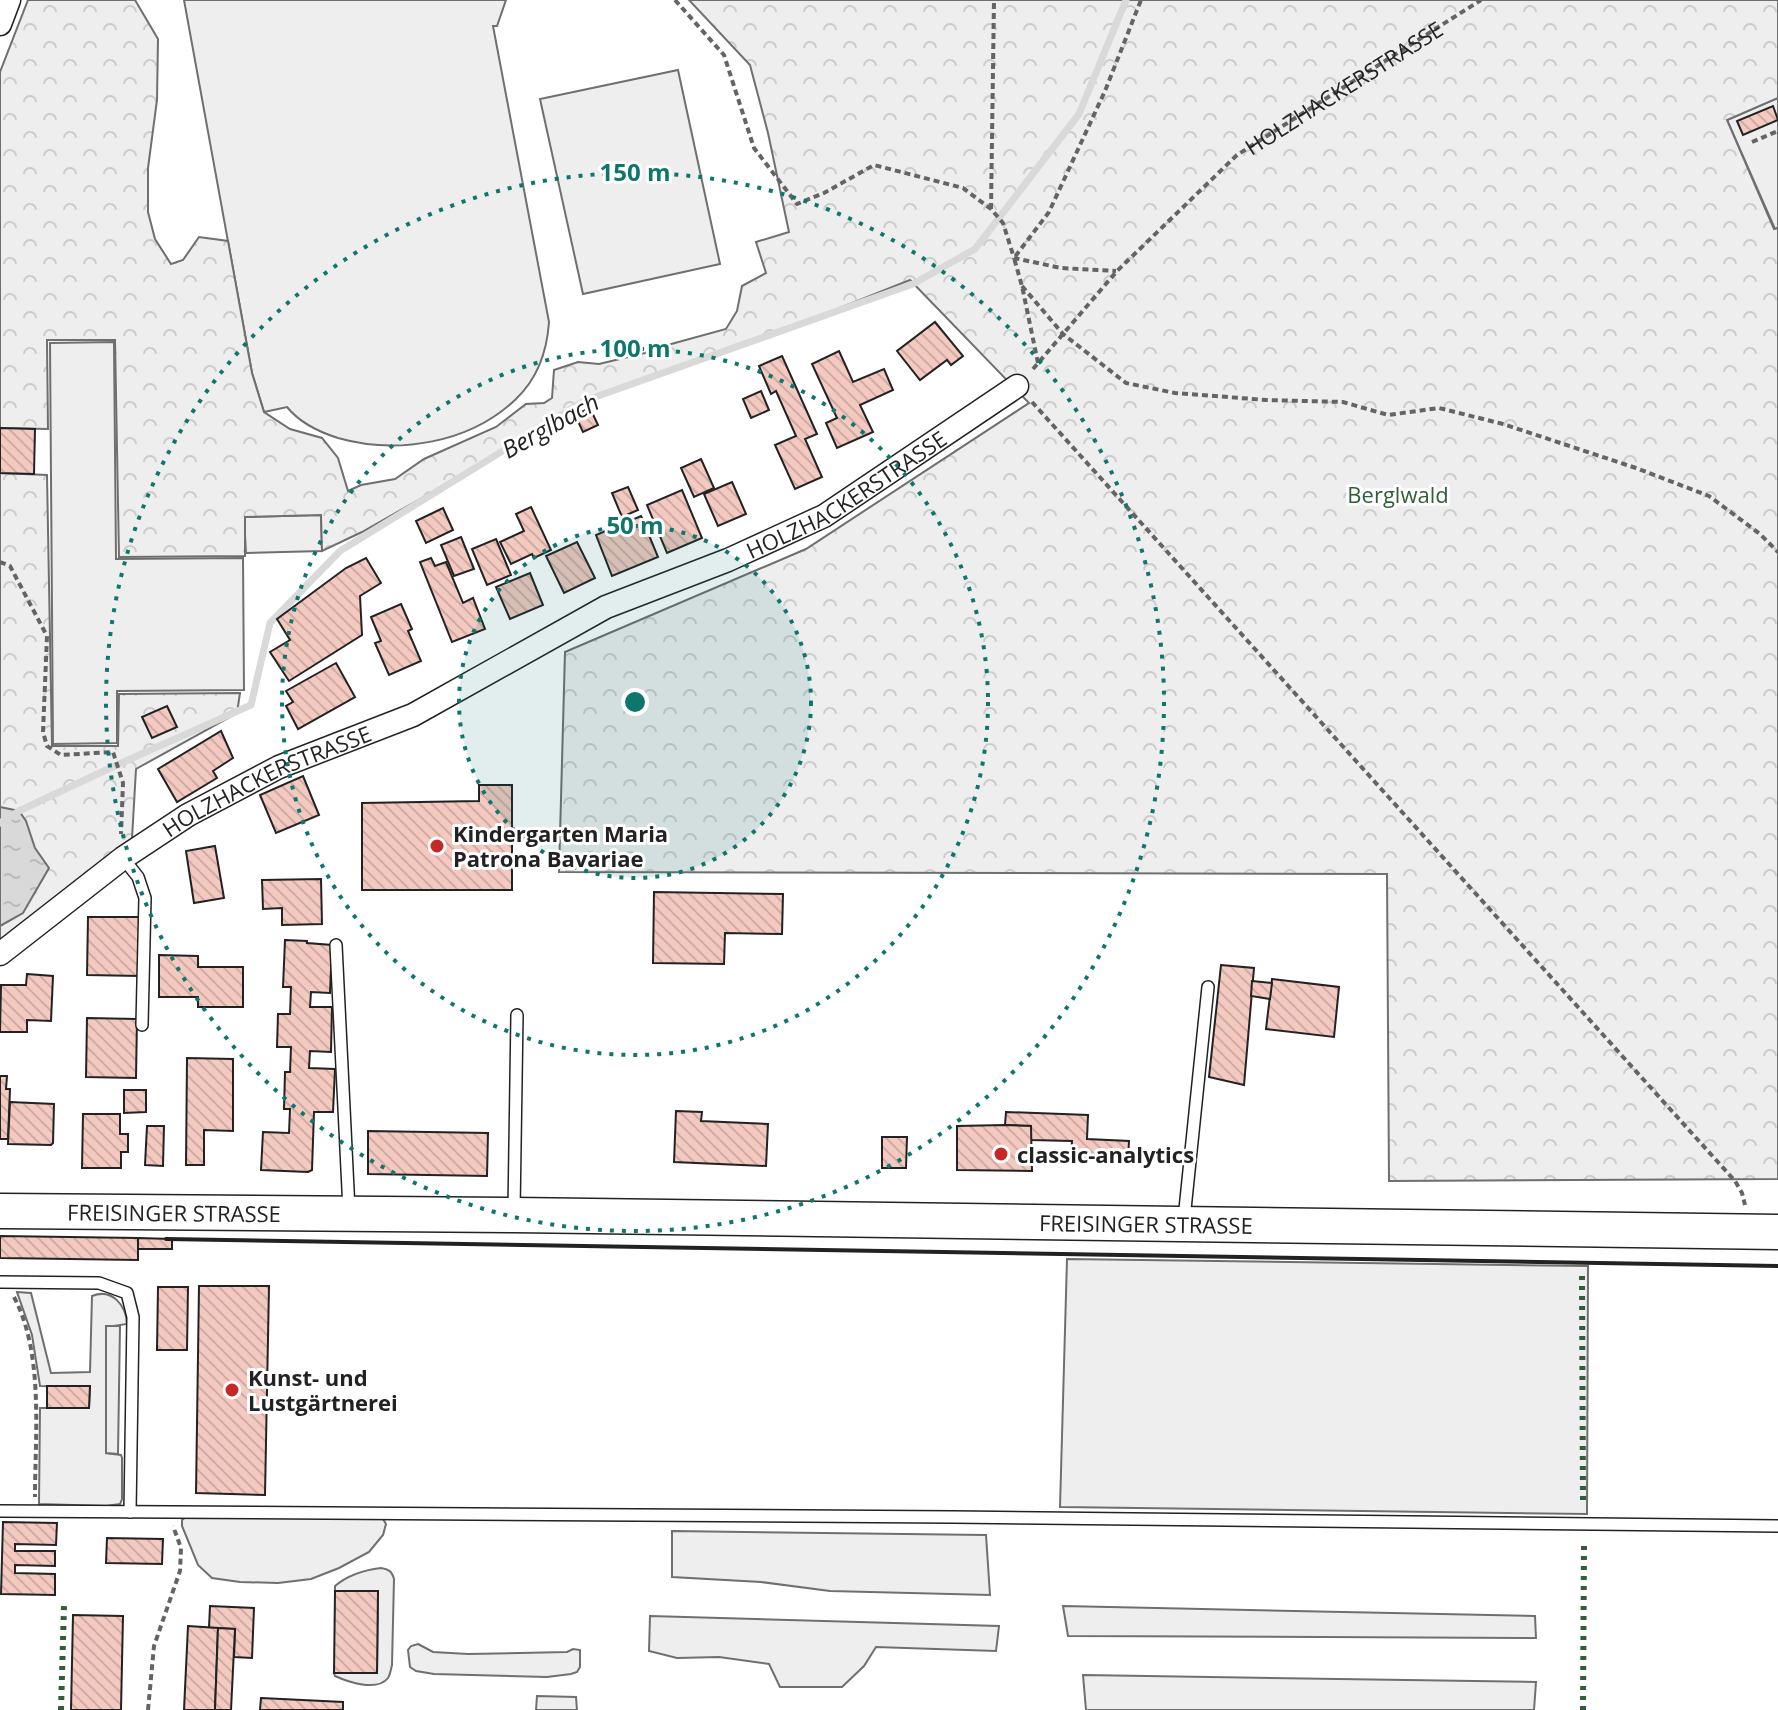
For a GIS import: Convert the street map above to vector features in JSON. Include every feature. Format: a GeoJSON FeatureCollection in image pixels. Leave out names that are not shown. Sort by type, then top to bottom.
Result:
{"type":"FeatureCollection","features":[{"type":"Feature","properties":{"kind":"main road","name":"FREISINGER STRASSE"},"geometry":{"type":"LineString","coordinates":[[0,1211],[1778,1232]]}},
{"type":"Feature","properties":{"kind":"street"},"geometry":{"type":"LineString","coordinates":[[0,24],[9,0]]}},
{"type":"Feature","properties":{"kind":"street","name":"HOLZHACKERSTRASSE"},"geometry":{"type":"LineString","coordinates":[[0,954],[122,859],[188,815],[279,767],[413,715],[606,607],[728,560],[824,516],[1017,386]]}},
{"type":"Feature","properties":{"kind":"lane"},"geometry":{"type":"LineString","coordinates":[[122,859],[138,877],[145,898],[142,1025]]}},
{"type":"Feature","properties":{"kind":"lane"},"geometry":{"type":"LineString","coordinates":[[336,945],[349,1215]]}},
{"type":"Feature","properties":{"kind":"lane"},"geometry":{"type":"LineString","coordinates":[[1183,1224],[1208,987]]}},
{"type":"Feature","properties":{"kind":"lane"},"geometry":{"type":"LineString","coordinates":[[514,1215],[517,1015]]}},
{"type":"Feature","properties":{"kind":"lane"},"geometry":{"type":"LineString","coordinates":[[3,1282],[99,1283],[127,1293],[133,1317],[130,1512]]}},
{"type":"Feature","properties":{"kind":"lane"},"geometry":{"type":"LineString","coordinates":[[0,1511],[937,1516],[1778,1526]]}},
{"type":"Feature","properties":{"kind":"path"},"geometry":{"type":"LineString","coordinates":[[675,0],[724,55],[754,148],[797,204],[874,165],[963,188],[991,209],[1003,223],[1014,258],[1038,363]]}},
{"type":"Feature","properties":{"kind":"path"},"geometry":{"type":"LineString","coordinates":[[991,209],[994,0]]}},
{"type":"Feature","properties":{"kind":"path"},"geometry":{"type":"LineString","coordinates":[[1014,258],[1049,212],[1105,91],[1141,0]]}},
{"type":"Feature","properties":{"kind":"path","name":"HOLZHACKERSTRASSE"},"geometry":{"type":"LineString","coordinates":[[1017,386],[1117,271],[1237,155],[1481,0]]}},
{"type":"Feature","properties":{"kind":"path"},"geometry":{"type":"LineString","coordinates":[[1752,142],[1778,131]]}},
{"type":"Feature","properties":{"kind":"path"},"geometry":{"type":"LineString","coordinates":[[1014,258],[1061,268],[1117,271]]}},
{"type":"Feature","properties":{"kind":"path"},"geometry":{"type":"LineString","coordinates":[[1022,286],[1063,334],[1126,383],[1175,393],[1343,402],[1388,415],[1439,408],[1503,424],[1709,496],[1760,534],[1778,552]]}},
{"type":"Feature","properties":{"kind":"path"},"geometry":{"type":"LineString","coordinates":[[1017,386],[1725,1169],[1742,1193]]}},
{"type":"Feature","properties":{"kind":"path"},"geometry":{"type":"LineString","coordinates":[[0,562],[10,566],[47,636],[43,732],[47,746],[61,755],[113,752],[123,783],[122,859]]}},
{"type":"Feature","properties":{"kind":"path"},"geometry":{"type":"LineString","coordinates":[[3,1282],[17,1303],[26,1326],[32,1358],[36,1399],[35,1511]]}},
{"type":"Feature","properties":{"kind":"path"},"geometry":{"type":"LineString","coordinates":[[148,1710],[154,1646],[180,1571],[181,1548],[167,1512]]}},
{"type":"Feature","properties":{"kind":"green space","name":"Berglwald"},"geometry":{"type":"Polygon","coordinates":[[[28,0],[135,0],[158,39],[157,100],[148,168],[148,212],[155,239],[171,264],[183,260],[199,237],[228,241],[252,373],[264,412],[290,429],[322,438],[338,458],[348,491],[361,485],[395,479],[424,459],[496,427],[526,404],[544,403],[552,398],[554,370],[578,362],[599,364],[726,329],[737,311],[742,286],[766,273],[756,242],[789,232],[750,65],[689,0],[1778,0],[1778,98],[1727,120],[1774,229],[1778,228],[1778,1179],[1389,1181],[1387,874],[559,872],[565,652],[806,549],[1029,403],[910,280],[777,333],[585,399],[422,498],[322,551],[321,515],[245,517],[245,556],[119,557],[115,340],[47,340],[48,429],[0,428],[0,72],[28,0]]]}},
{"type":"Feature","properties":{"kind":"green space"},"geometry":{"type":"Polygon","coordinates":[[[184,0],[506,0],[497,26],[493,26],[549,322],[546,344],[536,373],[524,391],[498,414],[455,435],[409,445],[385,445],[361,443],[324,433],[304,422],[287,407],[264,412],[252,373],[184,0]]]}},
{"type":"Feature","properties":{"kind":"green space"},"geometry":{"type":"Polygon","coordinates":[[[678,70],[720,264],[583,294],[540,99],[678,70]]]}},
{"type":"Feature","properties":{"kind":"green space"},"geometry":{"type":"Polygon","coordinates":[[[1778,98],[1778,228],[1775,229],[1727,120],[1778,98]]]}},
{"type":"Feature","properties":{"kind":"green space"},"geometry":{"type":"Polygon","coordinates":[[[114,342],[116,559],[243,558],[244,690],[117,691],[117,743],[53,744],[50,343],[114,342]]]}},
{"type":"Feature","properties":{"kind":"green space"},"geometry":{"type":"Polygon","coordinates":[[[0,473],[47,475],[52,746],[118,746],[119,694],[240,693],[237,713],[136,769],[131,856],[0,944],[0,473]]]}},
{"type":"Feature","properties":{"kind":"green space"},"geometry":{"type":"Polygon","coordinates":[[[321,515],[322,551],[246,553],[244,517],[321,515]]]}},
{"type":"Feature","properties":{"kind":"green space"},"geometry":{"type":"Polygon","coordinates":[[[1067,1259],[1588,1266],[1587,1514],[1060,1507],[1067,1259]]]}},
{"type":"Feature","properties":{"kind":"green space"},"geometry":{"type":"Polygon","coordinates":[[[17,1292],[31,1293],[51,1373],[90,1372],[92,1296],[112,1296],[124,1310],[127,1324],[106,1327],[106,1453],[121,1455],[122,1458],[120,1504],[39,1504],[40,1408],[89,1408],[90,1387],[40,1386],[32,1335],[17,1292]]]}},
{"type":"Feature","properties":{"kind":"green space"},"geometry":{"type":"Polygon","coordinates":[[[186,1517],[376,1517],[386,1524],[383,1535],[369,1552],[339,1568],[311,1579],[278,1583],[240,1582],[212,1578],[198,1565],[182,1526],[182,1520],[186,1517]]]}},
{"type":"Feature","properties":{"kind":"green space"},"geometry":{"type":"Polygon","coordinates":[[[672,1531],[986,1535],[990,1595],[830,1591],[761,1582],[672,1577],[672,1531]]]}},
{"type":"Feature","properties":{"kind":"green space"},"geometry":{"type":"Polygon","coordinates":[[[381,1568],[389,1571],[394,1579],[392,1665],[389,1677],[383,1682],[362,1684],[335,1676],[334,1673],[377,1673],[378,1592],[335,1591],[335,1586],[356,1574],[381,1568]]]}},
{"type":"Feature","properties":{"kind":"green space"},"geometry":{"type":"Polygon","coordinates":[[[1063,1606],[1535,1616],[1536,1638],[1068,1636],[1063,1606]]]}},
{"type":"Feature","properties":{"kind":"green space"},"geometry":{"type":"Polygon","coordinates":[[[650,1616],[999,1626],[996,1651],[876,1647],[864,1666],[842,1687],[780,1687],[769,1664],[719,1657],[677,1658],[649,1651],[650,1616]]]}},
{"type":"Feature","properties":{"kind":"green space"},"geometry":{"type":"Polygon","coordinates":[[[418,1644],[433,1652],[468,1654],[567,1652],[573,1649],[580,1650],[580,1667],[571,1674],[547,1677],[434,1674],[410,1667],[408,1650],[418,1644]]]}},
{"type":"Feature","properties":{"kind":"green space"},"geometry":{"type":"Polygon","coordinates":[[[1083,1675],[1536,1682],[1534,1710],[1086,1710],[1083,1675]]]}},
{"type":"Feature","properties":{"kind":"green space"},"geometry":{"type":"Polygon","coordinates":[[[537,1696],[576,1697],[577,1710],[536,1710],[537,1696]]]}},
{"type":"Feature","properties":{"kind":"shaded area"},"geometry":{"type":"Polygon","coordinates":[[[106,1326],[120,1326],[118,1454],[106,1453],[106,1326]]]}},
{"type":"Feature","properties":{"kind":"water"},"geometry":{"type":"Polygon","coordinates":[[[0,807],[19,811],[26,821],[35,848],[49,868],[23,913],[0,926],[0,807]]]}},
{"type":"Feature","properties":{"kind":"building"},"geometry":{"type":"Polygon","coordinates":[[[1773,106],[1778,120],[1743,135],[1737,121],[1773,106]]]}},
{"type":"Feature","properties":{"kind":"building"},"geometry":{"type":"Polygon","coordinates":[[[935,322],[963,356],[951,365],[947,360],[920,380],[897,351],[935,322]]]}},
{"type":"Feature","properties":{"kind":"building"},"geometry":{"type":"Polygon","coordinates":[[[839,351],[853,382],[884,369],[893,390],[860,405],[873,432],[837,448],[826,423],[837,418],[812,364],[839,351]]]}},
{"type":"Feature","properties":{"kind":"building"},"geometry":{"type":"Polygon","coordinates":[[[782,356],[817,434],[805,439],[822,477],[795,489],[775,445],[796,436],[776,391],[771,394],[759,366],[782,356]]]}},
{"type":"Feature","properties":{"kind":"building"},"geometry":{"type":"Polygon","coordinates":[[[761,391],[769,410],[751,418],[743,399],[761,391]]]}},
{"type":"Feature","properties":{"kind":"building"},"geometry":{"type":"Polygon","coordinates":[[[590,408],[598,425],[583,432],[575,415],[590,408]]]}},
{"type":"Feature","properties":{"kind":"building"},"geometry":{"type":"Polygon","coordinates":[[[0,428],[35,429],[34,474],[0,473],[0,428]]]}},
{"type":"Feature","properties":{"kind":"building"},"geometry":{"type":"Polygon","coordinates":[[[701,459],[714,488],[694,497],[681,468],[701,459]]]}},
{"type":"Feature","properties":{"kind":"building"},"geometry":{"type":"Polygon","coordinates":[[[732,482],[746,514],[718,526],[704,494],[732,482]]]}},
{"type":"Feature","properties":{"kind":"building"},"geometry":{"type":"Polygon","coordinates":[[[628,487],[638,510],[622,517],[612,493],[628,487]]]}},
{"type":"Feature","properties":{"kind":"building"},"geometry":{"type":"Polygon","coordinates":[[[682,490],[702,538],[667,553],[647,505],[682,490]]]}},
{"type":"Feature","properties":{"kind":"building"},"geometry":{"type":"Polygon","coordinates":[[[531,507],[551,550],[534,558],[532,554],[511,564],[500,542],[524,531],[516,514],[531,507]]]}},
{"type":"Feature","properties":{"kind":"building"},"geometry":{"type":"Polygon","coordinates":[[[443,508],[453,530],[426,543],[416,521],[443,508]]]}},
{"type":"Feature","properties":{"kind":"building"},"geometry":{"type":"Polygon","coordinates":[[[641,516],[658,557],[612,576],[596,535],[641,516]]]}},
{"type":"Feature","properties":{"kind":"building"},"geometry":{"type":"Polygon","coordinates":[[[461,537],[474,569],[454,576],[441,545],[461,537]]]}},
{"type":"Feature","properties":{"kind":"building"},"geometry":{"type":"Polygon","coordinates":[[[496,539],[511,575],[487,585],[472,549],[496,539]]]}},
{"type":"Feature","properties":{"kind":"building"},"geometry":{"type":"Polygon","coordinates":[[[577,542],[595,578],[564,593],[546,556],[577,542]]]}},
{"type":"Feature","properties":{"kind":"building"},"geometry":{"type":"Polygon","coordinates":[[[366,558],[381,583],[360,596],[362,635],[289,681],[270,652],[290,640],[277,619],[346,568],[366,558]]]}},
{"type":"Feature","properties":{"kind":"building"},"geometry":{"type":"Polygon","coordinates":[[[431,558],[435,566],[446,562],[463,603],[473,598],[485,629],[452,642],[420,562],[431,558]]]}},
{"type":"Feature","properties":{"kind":"building"},"geometry":{"type":"Polygon","coordinates":[[[530,573],[543,605],[510,619],[496,587],[530,573]]]}},
{"type":"Feature","properties":{"kind":"building"},"geometry":{"type":"Polygon","coordinates":[[[401,604],[421,661],[389,675],[375,643],[381,641],[371,617],[401,604]]]}},
{"type":"Feature","properties":{"kind":"building"},"geometry":{"type":"Polygon","coordinates":[[[336,663],[355,697],[298,729],[286,706],[293,702],[286,691],[336,663]]]}},
{"type":"Feature","properties":{"kind":"building"},"geometry":{"type":"Polygon","coordinates":[[[167,706],[177,727],[152,738],[142,717],[167,706]]]}},
{"type":"Feature","properties":{"kind":"building"},"geometry":{"type":"Polygon","coordinates":[[[221,731],[233,758],[213,771],[217,778],[177,802],[158,769],[221,731]]]}},
{"type":"Feature","properties":{"kind":"building"},"geometry":{"type":"Polygon","coordinates":[[[303,776],[319,815],[276,833],[260,795],[303,776]]]}},
{"type":"Feature","properties":{"kind":"building","name":"Kindergarten Maria Patrona Bavariae"},"geometry":{"type":"Polygon","coordinates":[[[479,785],[512,785],[512,890],[362,890],[362,803],[479,801],[479,785]]]}},
{"type":"Feature","properties":{"kind":"building"},"geometry":{"type":"Polygon","coordinates":[[[215,846],[224,898],[194,903],[186,851],[215,846]]]}},
{"type":"Feature","properties":{"kind":"building"},"geometry":{"type":"Polygon","coordinates":[[[321,879],[322,924],[282,925],[282,908],[263,909],[262,880],[321,879]]]}},
{"type":"Feature","properties":{"kind":"building"},"geometry":{"type":"Polygon","coordinates":[[[654,892],[783,894],[782,934],[725,933],[724,964],[653,963],[654,892]]]}},
{"type":"Feature","properties":{"kind":"building"},"geometry":{"type":"Polygon","coordinates":[[[88,917],[141,917],[140,976],[87,975],[88,917]]]}},
{"type":"Feature","properties":{"kind":"building"},"geometry":{"type":"Polygon","coordinates":[[[285,940],[332,945],[330,993],[311,992],[310,1007],[332,1007],[331,1052],[310,1051],[309,1068],[335,1069],[333,1112],[314,1112],[312,1170],[308,1172],[261,1170],[263,1132],[289,1133],[290,1109],[284,1109],[285,1072],[290,1072],[291,1047],[277,1047],[278,1014],[290,1014],[291,987],[283,987],[285,940]]]}},
{"type":"Feature","properties":{"kind":"building"},"geometry":{"type":"Polygon","coordinates":[[[159,955],[198,956],[198,967],[243,967],[243,1007],[198,1007],[198,997],[159,997],[159,955]]]}},
{"type":"Feature","properties":{"kind":"building"},"geometry":{"type":"Polygon","coordinates":[[[1221,965],[1254,968],[1244,1085],[1209,1077],[1221,965]]]}},
{"type":"Feature","properties":{"kind":"building"},"geometry":{"type":"Polygon","coordinates":[[[27,974],[53,976],[51,1021],[27,1020],[27,1032],[0,1032],[1,985],[26,985],[27,974]]]}},
{"type":"Feature","properties":{"kind":"building"},"geometry":{"type":"Polygon","coordinates":[[[1272,979],[1339,987],[1334,1037],[1266,1029],[1272,979]]]}},
{"type":"Feature","properties":{"kind":"building"},"geometry":{"type":"Polygon","coordinates":[[[1252,981],[1272,983],[1270,999],[1251,996],[1252,981]]]}},
{"type":"Feature","properties":{"kind":"building"},"geometry":{"type":"Polygon","coordinates":[[[87,1018],[137,1019],[136,1078],[86,1077],[87,1018]]]}},
{"type":"Feature","properties":{"kind":"building"},"geometry":{"type":"Polygon","coordinates":[[[187,1058],[233,1059],[233,1131],[204,1130],[204,1165],[186,1165],[187,1058]]]}},
{"type":"Feature","properties":{"kind":"building"},"geometry":{"type":"Polygon","coordinates":[[[0,1076],[7,1076],[6,1089],[10,1089],[8,1139],[0,1139],[0,1076]]]}},
{"type":"Feature","properties":{"kind":"building"},"geometry":{"type":"Polygon","coordinates":[[[124,1090],[146,1090],[146,1112],[124,1113],[124,1090]]]}},
{"type":"Feature","properties":{"kind":"building"},"geometry":{"type":"Polygon","coordinates":[[[10,1102],[54,1104],[51,1145],[8,1144],[10,1102]]]}},
{"type":"Feature","properties":{"kind":"building"},"geometry":{"type":"Polygon","coordinates":[[[676,1111],[702,1112],[701,1121],[768,1124],[766,1166],[674,1162],[676,1111]]]}},
{"type":"Feature","properties":{"kind":"building"},"geometry":{"type":"Polygon","coordinates":[[[1006,1112],[1088,1115],[1087,1139],[1129,1141],[1128,1159],[1071,1157],[1072,1141],[1031,1140],[1031,1126],[1005,1125],[1006,1112]]]}},
{"type":"Feature","properties":{"kind":"building"},"geometry":{"type":"Polygon","coordinates":[[[83,1114],[120,1114],[120,1134],[128,1134],[128,1152],[121,1152],[121,1168],[82,1168],[83,1114]]]}},
{"type":"Feature","properties":{"kind":"building"},"geometry":{"type":"Polygon","coordinates":[[[147,1126],[164,1126],[163,1166],[145,1165],[147,1126]]]}},
{"type":"Feature","properties":{"kind":"building"},"geometry":{"type":"Polygon","coordinates":[[[957,1126],[1031,1126],[1032,1171],[957,1170],[957,1126]]]}},
{"type":"Feature","properties":{"kind":"building"},"geometry":{"type":"Polygon","coordinates":[[[368,1131],[488,1133],[487,1176],[368,1174],[368,1131]]]}},
{"type":"Feature","properties":{"kind":"building"},"geometry":{"type":"Polygon","coordinates":[[[882,1137],[907,1137],[906,1168],[882,1168],[882,1137]]]}},
{"type":"Feature","properties":{"kind":"building"},"geometry":{"type":"Polygon","coordinates":[[[0,1236],[138,1238],[138,1260],[0,1258],[0,1236]]]}},
{"type":"Feature","properties":{"kind":"building"},"geometry":{"type":"Polygon","coordinates":[[[138,1238],[172,1239],[172,1249],[138,1249],[138,1238]]]}},
{"type":"Feature","properties":{"kind":"building","name":"Kunst- und Lustgärtnerei"},"geometry":{"type":"Polygon","coordinates":[[[199,1286],[269,1286],[265,1495],[196,1493],[199,1286]]]}},
{"type":"Feature","properties":{"kind":"building"},"geometry":{"type":"Polygon","coordinates":[[[158,1287],[188,1287],[187,1350],[157,1350],[158,1287]]]}},
{"type":"Feature","properties":{"kind":"building"},"geometry":{"type":"Polygon","coordinates":[[[47,1386],[90,1386],[89,1408],[47,1408],[47,1386]]]}},
{"type":"Feature","properties":{"kind":"building"},"geometry":{"type":"Polygon","coordinates":[[[3,1522],[57,1523],[56,1545],[15,1544],[15,1551],[55,1551],[55,1566],[15,1565],[15,1573],[55,1574],[55,1595],[1,1594],[3,1522]]]}},
{"type":"Feature","properties":{"kind":"building"},"geometry":{"type":"Polygon","coordinates":[[[107,1538],[163,1539],[162,1564],[106,1563],[107,1538]]]}},
{"type":"Feature","properties":{"kind":"building"},"geometry":{"type":"Polygon","coordinates":[[[335,1591],[378,1591],[377,1673],[334,1673],[335,1591]]]}},
{"type":"Feature","properties":{"kind":"building"},"geometry":{"type":"Polygon","coordinates":[[[210,1606],[254,1608],[252,1658],[234,1657],[235,1629],[209,1628],[210,1606]]]}},
{"type":"Feature","properties":{"kind":"building"},"geometry":{"type":"Polygon","coordinates":[[[73,1615],[123,1616],[121,1710],[71,1710],[73,1615]]]}},
{"type":"Feature","properties":{"kind":"building"},"geometry":{"type":"Polygon","coordinates":[[[188,1626],[218,1628],[215,1710],[184,1710],[188,1626]]]}},
{"type":"Feature","properties":{"kind":"building"},"geometry":{"type":"Polygon","coordinates":[[[218,1628],[235,1629],[231,1710],[215,1710],[218,1628]]]}},
{"type":"Feature","properties":{"kind":"building"},"geometry":{"type":"Polygon","coordinates":[[[261,1698],[343,1702],[343,1710],[260,1710],[261,1698]]]}},
{"type":"Feature","properties":{"kind":"waterway","name":"Berglbach"},"geometry":{"type":"LineString","coordinates":[[0,823],[108,769],[251,705],[270,623],[340,551],[584,401],[913,284],[975,249],[1079,114],[1126,0]]}},
{"type":"Feature","properties":{"kind":"hedge"},"geometry":{"type":"LineString","coordinates":[[1582,1276],[1583,1501]]}},
{"type":"Feature","properties":{"kind":"hedge"},"geometry":{"type":"LineString","coordinates":[[1583,1710],[1584,1545]]}},
{"type":"Feature","properties":{"kind":"hedge"},"geometry":{"type":"LineString","coordinates":[[61,1710],[64,1606]]}},
{"type":"Feature","properties":{"kind":"wall"},"geometry":{"type":"LineString","coordinates":[[166,1239],[1778,1266]]}},
{"type":"Feature","properties":{"kind":"place","name":"Kindergarten Maria Patrona Bavariae"},"geometry":{"type":"Point","coordinates":[437,846]}},
{"type":"Feature","properties":{"kind":"place","name":"classic-analytics"},"geometry":{"type":"Point","coordinates":[1001,1154]}},
{"type":"Feature","properties":{"kind":"place","name":"Kunst- und Lustgärtnerei"},"geometry":{"type":"Point","coordinates":[232,1390]}}]}
